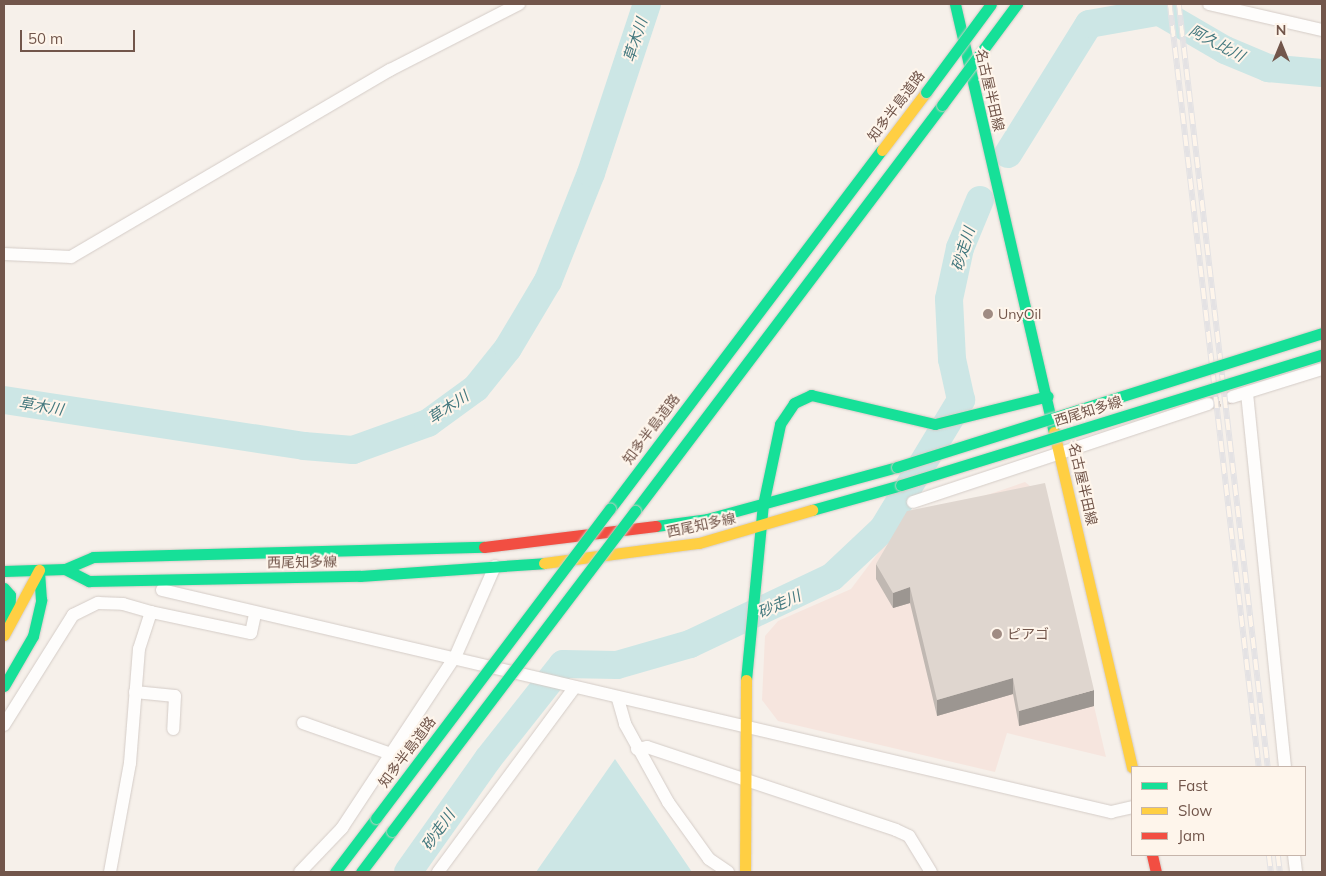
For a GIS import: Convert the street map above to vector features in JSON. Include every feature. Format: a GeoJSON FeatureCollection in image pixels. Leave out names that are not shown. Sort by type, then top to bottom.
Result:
{"type":"FeatureCollection","features":[{"type":"Feature","properties":{"kind":"main road","name":"名古屋半田線"},"geometry":{"type":"LineString","coordinates":[[954,4],[1048,396],[1132,766]]}},
{"type":"Feature","properties":{"kind":"main road","name":"知多半島道路"},"geometry":{"type":"LineString","coordinates":[[335,872],[991,4]]}},
{"type":"Feature","properties":{"kind":"main road"},"geometry":{"type":"LineString","coordinates":[[362,872],[1017,4]]}},
{"type":"Feature","properties":{"kind":"main road","name":"西尾知多線"},"geometry":{"type":"LineString","coordinates":[[4,571],[65,569],[93,557],[492,547],[707,519],[897,467],[1322,333]]}},
{"type":"Feature","properties":{"kind":"main road","name":"西尾知多線"},"geometry":{"type":"LineString","coordinates":[[65,569],[89,581],[360,576],[601,559],[760,527],[1322,354]]}},
{"type":"Feature","properties":{"kind":"main road"},"geometry":{"type":"LineString","coordinates":[[744,872],[749,783],[746,727],[749,634],[762,505],[780,424],[794,403],[811,394],[934,424],[960,421],[1048,396]]}},
{"type":"Feature","properties":{"kind":"main road"},"geometry":{"type":"LineString","coordinates":[[6,631],[38,570]]}},
{"type":"Feature","properties":{"kind":"main road"},"geometry":{"type":"LineString","coordinates":[[4,686],[33,636],[41,600],[38,570]]}},
{"type":"Feature","properties":{"kind":"main road"},"geometry":{"type":"LineString","coordinates":[[4,588],[10,596],[6,631]]}},
{"type":"Feature","properties":{"kind":"main road"},"geometry":{"type":"LineString","coordinates":[[1152,856],[1156,872]]}},
{"type":"Feature","properties":{"kind":"street"},"geometry":{"type":"LineString","coordinates":[[4,254],[71,257],[390,70],[519,4]]}},
{"type":"Feature","properties":{"kind":"street"},"geometry":{"type":"LineString","coordinates":[[1209,4],[1322,30]]}},
{"type":"Feature","properties":{"kind":"street"},"geometry":{"type":"LineString","coordinates":[[1232,397],[1322,369]]}},
{"type":"Feature","properties":{"kind":"street"},"geometry":{"type":"LineString","coordinates":[[1246,393],[1285,766]]}},
{"type":"Feature","properties":{"kind":"street"},"geometry":{"type":"LineString","coordinates":[[914,502],[1208,404]]}},
{"type":"Feature","properties":{"kind":"street"},"geometry":{"type":"LineString","coordinates":[[300,872],[342,828],[456,655],[495,566]]}},
{"type":"Feature","properties":{"kind":"street"},"geometry":{"type":"LineString","coordinates":[[162,590],[255,614],[456,655],[541,680],[569,685],[618,699],[1111,812],[1131,807]]}},
{"type":"Feature","properties":{"kind":"street"},"geometry":{"type":"LineString","coordinates":[[4,726],[73,615],[98,603],[123,604],[151,612],[251,633],[255,614]]}},
{"type":"Feature","properties":{"kind":"street"},"geometry":{"type":"LineString","coordinates":[[110,872],[130,763],[139,649],[151,612]]}},
{"type":"Feature","properties":{"kind":"street"},"geometry":{"type":"LineString","coordinates":[[438,872],[569,685]]}},
{"type":"Feature","properties":{"kind":"street"},"geometry":{"type":"LineString","coordinates":[[135,692],[175,696],[174,729]]}},
{"type":"Feature","properties":{"kind":"street"},"geometry":{"type":"LineString","coordinates":[[618,699],[637,749],[699,844],[728,872]]}},
{"type":"Feature","properties":{"kind":"street"},"geometry":{"type":"LineString","coordinates":[[302,722],[391,754]]}},
{"type":"Feature","properties":{"kind":"street"},"geometry":{"type":"LineString","coordinates":[[637,749],[647,747],[909,836],[931,872]]}},
{"type":"Feature","properties":{"kind":"street"},"geometry":{"type":"LineString","coordinates":[[1294,856],[1296,872]]}},
{"type":"Feature","properties":{"kind":"shaded area"},"geometry":{"type":"Polygon","coordinates":[[[1025,482],[1045,498],[1106,757],[1007,733],[995,772],[778,721],[762,700],[765,636],[778,621],[851,589],[899,525],[1025,482]]]}},
{"type":"Feature","properties":{"kind":"water"},"geometry":{"type":"Polygon","coordinates":[[[615,759],[692,872],[536,872],[615,759]]]}},
{"type":"Feature","properties":{"kind":"building","name":"ピアゴ"},"geometry":{"type":"Polygon","coordinates":[[[1045,483],[1094,690],[1019,711],[1013,678],[937,700],[910,587],[893,593],[876,564],[907,511],[1045,483]]]}},
{"type":"Feature","properties":{"kind":"waterway","name":"草木川"},"geometry":{"type":"LineString","coordinates":[[4,400],[304,446],[353,450],[428,423],[476,388],[508,348],[548,281],[591,173],[647,4]]}},
{"type":"Feature","properties":{"kind":"waterway","name":"阿久比川"},"geometry":{"type":"LineString","coordinates":[[1146,4],[1225,50],[1268,68],[1322,73]]}},
{"type":"Feature","properties":{"kind":"waterway","name":"砂走川"},"geometry":{"type":"LineString","coordinates":[[1008,154],[1089,24],[1157,12]]}},
{"type":"Feature","properties":{"kind":"waterway","name":"砂走川"},"geometry":{"type":"LineString","coordinates":[[408,872],[488,759],[563,664],[617,665],[690,644],[832,577],[883,529],[961,400],[952,359],[949,299],[960,248],[980,200]]}},
{"type":"Feature","properties":{"kind":"tunnel"},"geometry":{"type":"LineString","coordinates":[[1208,404],[1232,397]]}},
{"type":"Feature","properties":{"kind":"railway"},"geometry":{"type":"LineString","coordinates":[[1170,4],[1259,766]]}},
{"type":"Feature","properties":{"kind":"railway"},"geometry":{"type":"LineString","coordinates":[[1179,4],[1268,766]]}},
{"type":"Feature","properties":{"kind":"railway"},"geometry":{"type":"LineString","coordinates":[[1269,856],[1271,872]]}},
{"type":"Feature","properties":{"kind":"railway"},"geometry":{"type":"LineString","coordinates":[[1278,856],[1280,872]]}},
{"type":"Feature","properties":{"kind":"traffic: fast"},"geometry":{"type":"LineString","coordinates":[[955,4],[1054,432]]}},
{"type":"Feature","properties":{"kind":"traffic: fast"},"geometry":{"type":"LineString","coordinates":[[926,92],[991,4]]}},
{"type":"Feature","properties":{"kind":"traffic: fast"},"geometry":{"type":"LineString","coordinates":[[942,105],[1017,4]]}},
{"type":"Feature","properties":{"kind":"traffic: fast"},"geometry":{"type":"LineString","coordinates":[[635,511],[942,105]]}},
{"type":"Feature","properties":{"kind":"traffic: fast"},"geometry":{"type":"LineString","coordinates":[[610,509],[882,150]]}},
{"type":"Feature","properties":{"kind":"traffic: fast"},"geometry":{"type":"LineString","coordinates":[[897,467],[1322,333]]}},
{"type":"Feature","properties":{"kind":"traffic: fast"},"geometry":{"type":"LineString","coordinates":[[901,485],[1322,355]]}},
{"type":"Feature","properties":{"kind":"traffic: fast"},"geometry":{"type":"LineString","coordinates":[[746,680],[763,505],[780,424],[794,403],[811,395],[935,424],[1048,396]]}},
{"type":"Feature","properties":{"kind":"traffic: fast"},"geometry":{"type":"LineString","coordinates":[[656,526],[707,519],[897,467]]}},
{"type":"Feature","properties":{"kind":"traffic: fast"},"geometry":{"type":"LineString","coordinates":[[812,510],[901,485]]}},
{"type":"Feature","properties":{"kind":"traffic: fast"},"geometry":{"type":"LineString","coordinates":[[376,818],[610,509]]}},
{"type":"Feature","properties":{"kind":"traffic: fast"},"geometry":{"type":"LineString","coordinates":[[392,831],[635,511]]}},
{"type":"Feature","properties":{"kind":"traffic: fast"},"geometry":{"type":"LineString","coordinates":[[4,571],[65,569],[93,557],[484,547]]}},
{"type":"Feature","properties":{"kind":"traffic: fast"},"geometry":{"type":"LineString","coordinates":[[65,569],[89,581],[360,576],[544,563]]}},
{"type":"Feature","properties":{"kind":"traffic: fast"},"geometry":{"type":"LineString","coordinates":[[4,686],[33,636],[41,600],[39,570]]}},
{"type":"Feature","properties":{"kind":"traffic: fast"},"geometry":{"type":"LineString","coordinates":[[4,588],[10,595],[9,622]]}},
{"type":"Feature","properties":{"kind":"traffic: fast"},"geometry":{"type":"LineString","coordinates":[[335,872],[376,818]]}},
{"type":"Feature","properties":{"kind":"traffic: fast"},"geometry":{"type":"LineString","coordinates":[[361,872],[392,831]]}},
{"type":"Feature","properties":{"kind":"traffic: slow"},"geometry":{"type":"LineString","coordinates":[[882,150],[926,92]]}},
{"type":"Feature","properties":{"kind":"traffic: slow"},"geometry":{"type":"LineString","coordinates":[[1054,432],[1132,766]]}},
{"type":"Feature","properties":{"kind":"traffic: slow"},"geometry":{"type":"LineString","coordinates":[[544,563],[699,543],[812,510]]}},
{"type":"Feature","properties":{"kind":"traffic: slow"},"geometry":{"type":"LineString","coordinates":[[4,635],[39,570]]}},
{"type":"Feature","properties":{"kind":"traffic: slow"},"geometry":{"type":"LineString","coordinates":[[745,872],[746,680]]}},
{"type":"Feature","properties":{"kind":"traffic: jam"},"geometry":{"type":"LineString","coordinates":[[484,547],[656,526]]}},
{"type":"Feature","properties":{"kind":"traffic: jam"},"geometry":{"type":"LineString","coordinates":[[1152,856],[1156,872]]}},
{"type":"Feature","properties":{"kind":"place","name":"UnyOil"},"geometry":{"type":"Point","coordinates":[988,314]}},
{"type":"Feature","properties":{"kind":"place","name":"ピアゴ"},"geometry":{"type":"Point","coordinates":[997,634]}}]}
